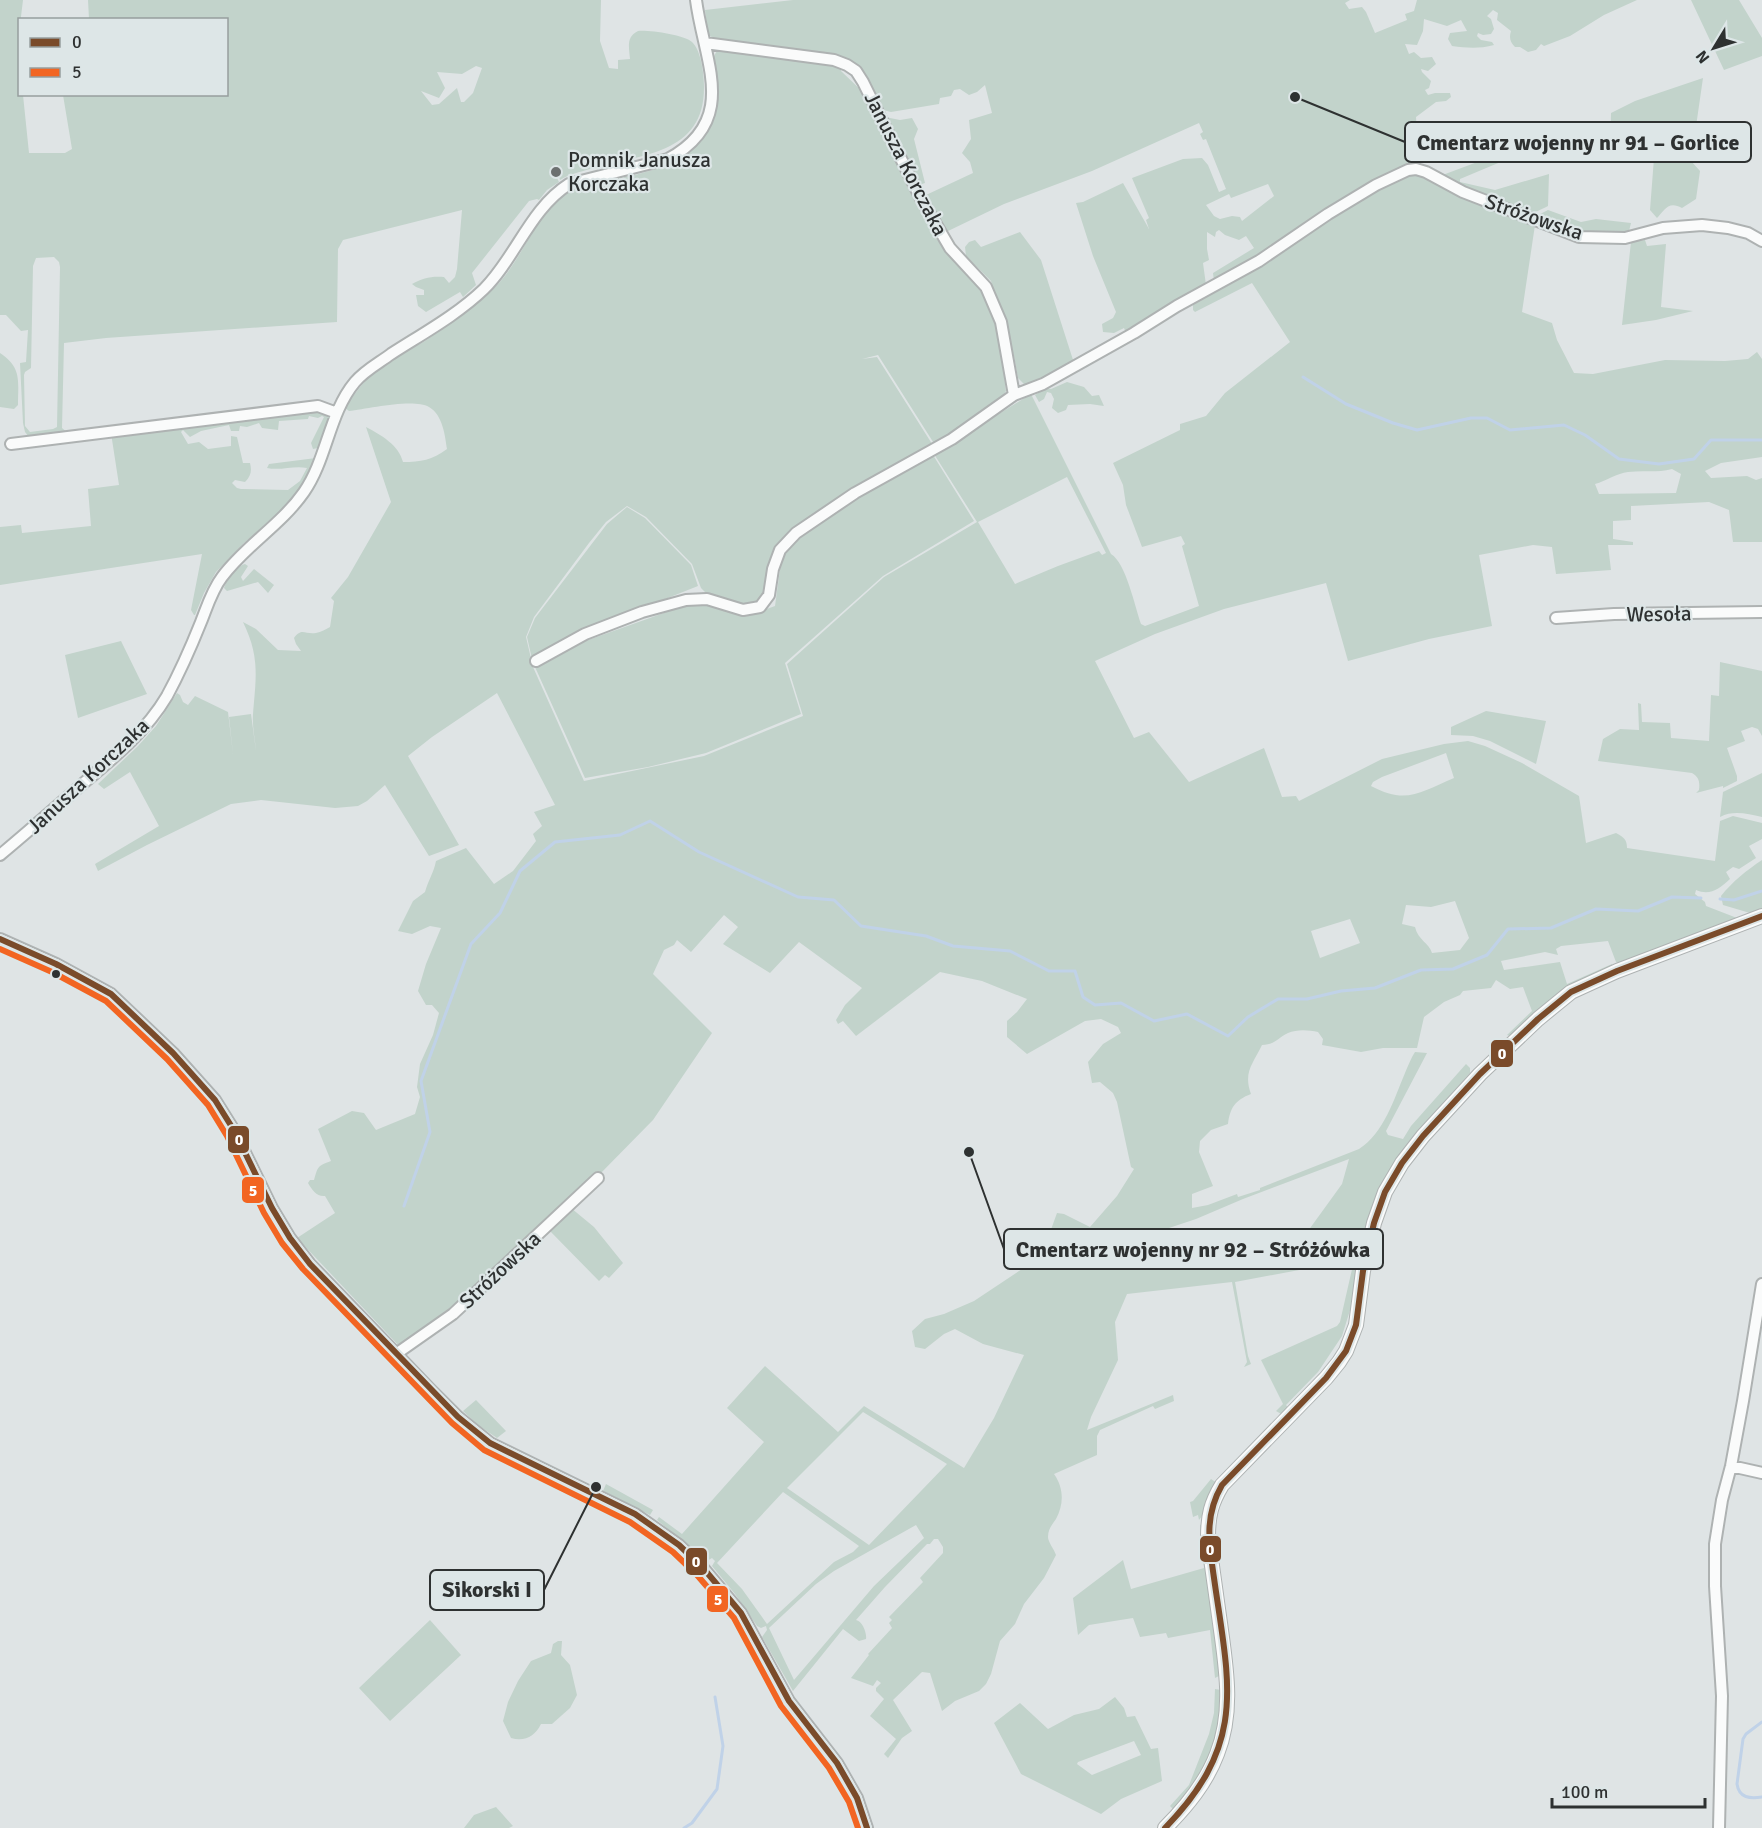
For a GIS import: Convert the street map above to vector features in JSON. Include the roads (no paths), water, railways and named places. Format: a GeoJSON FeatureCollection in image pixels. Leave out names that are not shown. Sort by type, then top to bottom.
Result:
{"type":"FeatureCollection","features":[{"type":"Feature","properties":{"kind":"main road"},"geometry":{"type":"LineString","coordinates":[[1165,1828],[1191,1800],[1207,1777],[1218,1754],[1227,1719],[1228,1681],[1208,1537],[1211,1505],[1222,1485],[1326,1378],[1346,1351],[1356,1324],[1363,1271],[1374,1222],[1385,1192],[1402,1163],[1423,1136],[1480,1074],[1538,1019],[1571,992],[1617,970],[1762,916]]}},
{"type":"Feature","properties":{"kind":"street","name":"Janusza Korczaka"},"geometry":{"type":"LineString","coordinates":[[0,855],[100,770],[128,744],[158,710],[179,674],[210,597],[220,579],[236,560],[285,516],[303,494],[315,475],[337,413],[353,384],[363,373],[447,318],[483,289],[505,263],[539,212],[557,192],[569,184],[668,159],[700,135],[711,108],[713,96],[696,0]]}},
{"type":"Feature","properties":{"kind":"street","name":"Janusza Korczaka"},"geometry":{"type":"LineString","coordinates":[[705,43],[834,60],[856,71],[919,195],[950,248],[986,287],[1001,322],[1014,396]]}},
{"type":"Feature","properties":{"kind":"street","name":"Stróżowska"},"geometry":{"type":"LineString","coordinates":[[1014,396],[1043,384],[1259,261],[1328,214],[1376,186],[1400,173],[1416,169],[1463,192],[1579,237],[1625,238],[1663,228],[1702,225],[1738,230],[1762,241]]}},
{"type":"Feature","properties":{"kind":"street"},"geometry":{"type":"LineString","coordinates":[[536,661],[585,634],[642,612],[686,600],[707,599],[743,610],[760,607],[769,595],[773,568],[780,550],[796,534],[855,493],[952,439],[1014,396]]}},
{"type":"Feature","properties":{"kind":"street"},"geometry":{"type":"LineString","coordinates":[[11,444],[318,406],[337,413]]}},
{"type":"Feature","properties":{"kind":"street","name":"Wesoła"},"geometry":{"type":"LineString","coordinates":[[1556,618],[1614,614],[1762,612]]}},
{"type":"Feature","properties":{"kind":"street"},"geometry":{"type":"LineString","coordinates":[[0,939],[56,964],[111,994],[180,1061],[214,1100],[230,1125],[272,1208],[290,1238],[310,1264],[458,1417],[490,1443],[635,1514],[667,1536],[704,1569],[741,1613],[789,1701],[837,1763],[857,1798],[867,1828]]}},
{"type":"Feature","properties":{"kind":"street","name":"Stróżowska"},"geometry":{"type":"LineString","coordinates":[[396,1354],[453,1314],[598,1178]]}},
{"type":"Feature","properties":{"kind":"street"},"geometry":{"type":"LineString","coordinates":[[1719,1828],[1722,1696],[1715,1586],[1715,1544],[1722,1500],[1731,1466],[1762,1284]]}},
{"type":"Feature","properties":{"kind":"street"},"geometry":{"type":"LineString","coordinates":[[1731,1466],[1762,1473]]}},
{"type":"Feature","properties":{"kind":"waterway"},"geometry":{"type":"LineString","coordinates":[[1303,377],[1346,404],[1417,430],[1471,418],[1487,418],[1510,430],[1564,425],[1585,435],[1619,459],[1659,464],[1694,459],[1711,440],[1762,440]]}},
{"type":"Feature","properties":{"kind":"waterway"},"geometry":{"type":"LineString","coordinates":[[404,1206],[430,1132],[421,1081],[471,944],[500,913],[520,871],[555,842],[620,835],[650,821],[699,852],[798,897],[834,900],[861,926],[926,936],[953,946],[1010,951],[1049,971],[1075,971],[1083,997],[1095,1005],[1121,1003],[1154,1021],[1187,1014],[1228,1036],[1248,1017],[1278,999],[1307,999],[1341,991],[1375,988],[1421,970],[1453,969],[1487,955],[1508,929],[1551,928],[1596,909],[1638,911],[1672,897],[1701,898]]}},
{"type":"Feature","properties":{"kind":"waterway"},"geometry":{"type":"LineString","coordinates":[[1720,899],[1734,900],[1762,891]]}},
{"type":"Feature","properties":{"kind":"waterway"},"geometry":{"type":"LineString","coordinates":[[684,1828],[692,1823],[717,1789],[723,1746],[715,1697]]}},
{"type":"Feature","properties":{"kind":"waterway"},"geometry":{"type":"LineString","coordinates":[[1762,1722],[1743,1739],[1737,1784],[1743,1795],[1753,1798],[1762,1797]]}},
{"type":"Feature","properties":{"kind":"place","name":"Cmentarz wojenny nr 91 – Gorlice"},"geometry":{"type":"Point","coordinates":[1295,97]}},
{"type":"Feature","properties":{"kind":"place","name":"Pomnik Janusza Korczaka"},"geometry":{"type":"Point","coordinates":[556,172]}},
{"type":"Feature","properties":{"kind":"place","name":"Cmentarz wojenny nr 92 – Stróżówka"},"geometry":{"type":"Point","coordinates":[969,1152]}},
{"type":"Feature","properties":{"kind":"place","name":"Sikorski I"},"geometry":{"type":"Point","coordinates":[596,1487]}}]}
